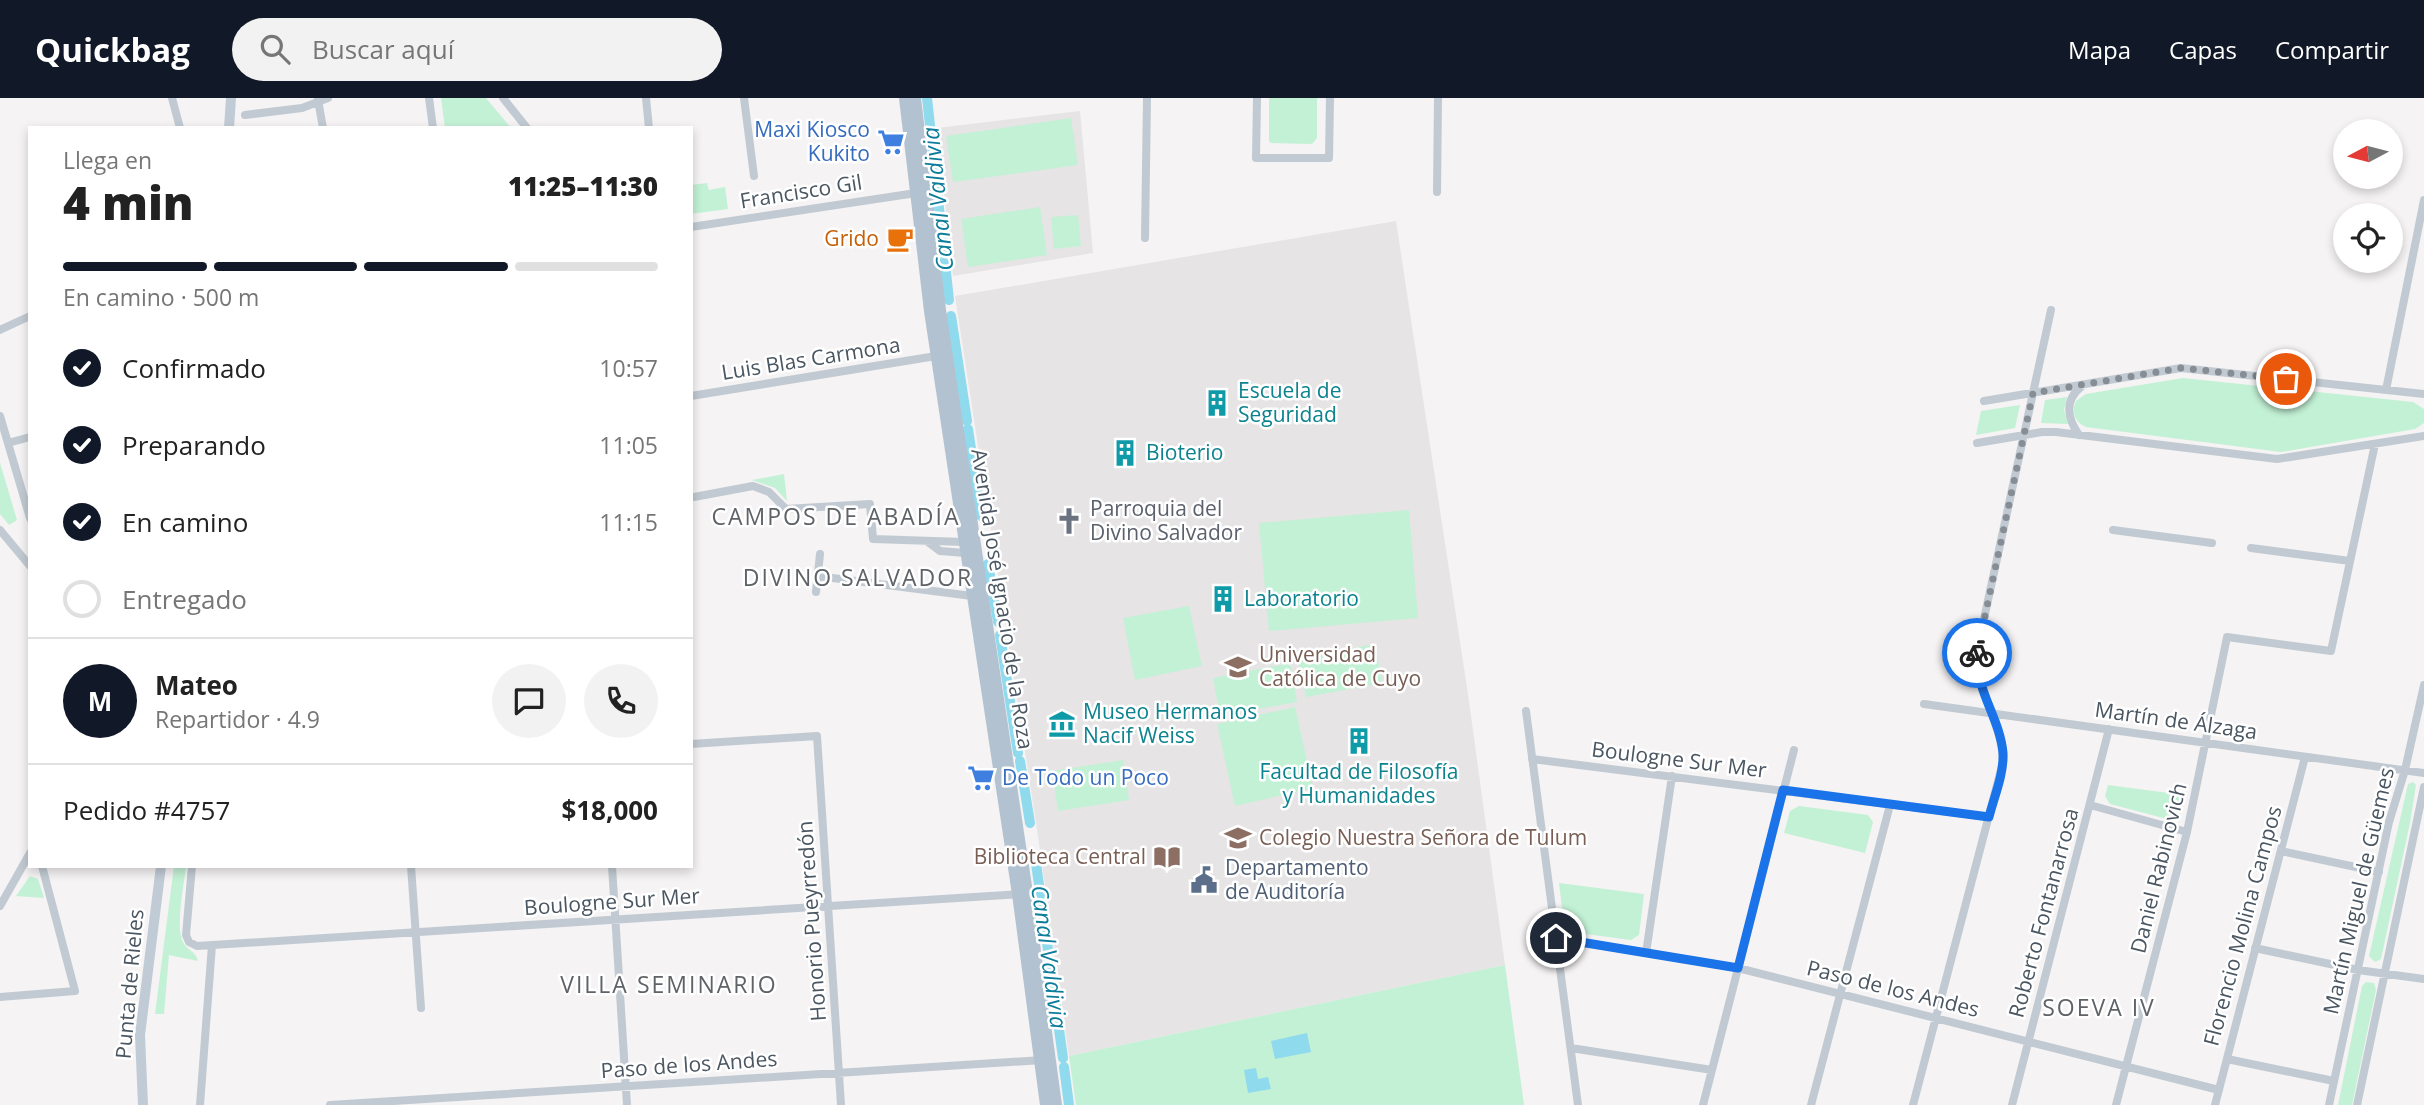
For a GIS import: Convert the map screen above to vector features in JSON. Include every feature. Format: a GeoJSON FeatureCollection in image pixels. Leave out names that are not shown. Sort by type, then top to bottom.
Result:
{"type":"FeatureCollection","features":[{"type":"Feature","properties":{"kind":"main road","name":"Avenida José Ignacio de la Roza"},"geometry":{"type":"LineString","coordinates":[[905,98],[936,356],[972,596],[1023,894]]}},
{"type":"Feature","properties":{"kind":"main road","name":"Avenida José Ignacio de la Roza"},"geometry":{"type":"LineString","coordinates":[[915,98],[940,310],[1045,1060],[1056,1105]]}},
{"type":"Feature","properties":{"kind":"main road","name":"Avenida José Ignacio de la Roza"},"geometry":{"type":"LineString","coordinates":[[1045,1060],[1046,1105]]}},
{"type":"Feature","properties":{"kind":"street"},"geometry":{"type":"LineString","coordinates":[[172,98],[179,126]]}},
{"type":"Feature","properties":{"kind":"street"},"geometry":{"type":"LineString","coordinates":[[229,126],[231,98]]}},
{"type":"Feature","properties":{"kind":"street"},"geometry":{"type":"LineString","coordinates":[[245,115],[302,108],[328,98]]}},
{"type":"Feature","properties":{"kind":"street"},"geometry":{"type":"LineString","coordinates":[[429,98],[433,126]]}},
{"type":"Feature","properties":{"kind":"street"},"geometry":{"type":"LineString","coordinates":[[503,98],[525,126]]}},
{"type":"Feature","properties":{"kind":"street"},"geometry":{"type":"LineString","coordinates":[[646,98],[649,126]]}},
{"type":"Feature","properties":{"kind":"street"},"geometry":{"type":"LineString","coordinates":[[744,98],[754,176]]}},
{"type":"Feature","properties":{"kind":"street"},"geometry":{"type":"LineString","coordinates":[[1145,238],[1147,98]]}},
{"type":"Feature","properties":{"kind":"street"},"geometry":{"type":"LineString","coordinates":[[1257,98],[1256,158],[1329,158],[1330,98]]}},
{"type":"Feature","properties":{"kind":"street"},"geometry":{"type":"LineString","coordinates":[[1437,192],[1438,98]]}},
{"type":"Feature","properties":{"kind":"street"},"geometry":{"type":"LineString","coordinates":[[318,100],[323,126]]}},
{"type":"Feature","properties":{"kind":"street","name":"Francisco Gil"},"geometry":{"type":"LineString","coordinates":[[693,227],[916,193]]}},
{"type":"Feature","properties":{"kind":"street"},"geometry":{"type":"LineString","coordinates":[[2386,390],[2424,200]]}},
{"type":"Feature","properties":{"kind":"street"},"geometry":{"type":"LineString","coordinates":[[1913,1105],[2003,762],[2000,736],[1979,680],[1977,651],[2051,310]]}},
{"type":"Feature","properties":{"kind":"street"},"geometry":{"type":"LineString","coordinates":[[0,330],[28,317]]}},
{"type":"Feature","properties":{"kind":"street","name":"Luis Blas Carmona"},"geometry":{"type":"LineString","coordinates":[[693,396],[936,356]]}},
{"type":"Feature","properties":{"kind":"street"},"geometry":{"type":"LineString","coordinates":[[1984,401],[2181,368],[2421,394],[2424,402]]}},
{"type":"Feature","properties":{"kind":"street"},"geometry":{"type":"LineString","coordinates":[[2079,435],[2070,422],[2068,407],[2076,390],[2084,384]]}},
{"type":"Feature","properties":{"kind":"street"},"geometry":{"type":"LineString","coordinates":[[0,416],[28,511]]}},
{"type":"Feature","properties":{"kind":"street"},"geometry":{"type":"LineString","coordinates":[[1977,443],[2049,432],[2269,459],[2420,437],[2424,429]]}},
{"type":"Feature","properties":{"kind":"street"},"geometry":{"type":"LineString","coordinates":[[8,443],[28,438]]}},
{"type":"Feature","properties":{"kind":"street"},"geometry":{"type":"LineString","coordinates":[[2251,548],[2350,561],[2375,444]]}},
{"type":"Feature","properties":{"kind":"street"},"geometry":{"type":"LineString","coordinates":[[694,497],[753,486],[769,492],[786,509],[870,504],[873,539],[928,542],[965,548]]}},
{"type":"Feature","properties":{"kind":"street"},"geometry":{"type":"LineString","coordinates":[[0,530],[28,564]]}},
{"type":"Feature","properties":{"kind":"street"},"geometry":{"type":"LineString","coordinates":[[2113,530],[2212,543]]}},
{"type":"Feature","properties":{"kind":"street"},"geometry":{"type":"LineString","coordinates":[[816,592],[820,554]]}},
{"type":"Feature","properties":{"kind":"street","name":"Daniel Rabinovich"},"geometry":{"type":"LineString","coordinates":[[2116,1105],[2187,832],[2227,637],[2330,651],[2350,561]]}},
{"type":"Feature","properties":{"kind":"street"},"geometry":{"type":"LineString","coordinates":[[817,576],[972,596]]}},
{"type":"Feature","properties":{"kind":"street","name":"Martín Miguel de Güemes"},"geometry":{"type":"LineString","coordinates":[[2329,1105],[2389,822],[2405,771],[2424,685]]}},
{"type":"Feature","properties":{"kind":"street","name":"Martín de Álzaga"},"geometry":{"type":"LineString","coordinates":[[1924,704],[2424,773]]}},
{"type":"Feature","properties":{"kind":"street"},"geometry":{"type":"LineString","coordinates":[[1526,711],[1578,1105]]}},
{"type":"Feature","properties":{"kind":"street","name":"Roberto Fontanarrosa"},"geometry":{"type":"LineString","coordinates":[[2012,1105],[2109,729]]}},
{"type":"Feature","properties":{"kind":"street","name":"Honorio Pueyrredón"},"geometry":{"type":"LineString","coordinates":[[693,744],[817,736],[841,1105]]}},
{"type":"Feature","properties":{"kind":"street"},"geometry":{"type":"LineString","coordinates":[[1703,1105],[1794,750]]}},
{"type":"Feature","properties":{"kind":"street","name":"Florencio Molina Campos"},"geometry":{"type":"LineString","coordinates":[[2215,1105],[2305,757]]}},
{"type":"Feature","properties":{"kind":"street","name":"Boulogne Sur Mer"},"geometry":{"type":"LineString","coordinates":[[1532,759],[1989,817]]}},
{"type":"Feature","properties":{"kind":"street"},"geometry":{"type":"LineString","coordinates":[[1646,953],[1672,776]]}},
{"type":"Feature","properties":{"kind":"street","name":"Martín Miguel de Güemes"},"geometry":{"type":"LineString","coordinates":[[2357,1105],[2424,786]]}},
{"type":"Feature","properties":{"kind":"street"},"geometry":{"type":"LineString","coordinates":[[1811,1105],[1890,805]]}},
{"type":"Feature","properties":{"kind":"street"},"geometry":{"type":"LineString","coordinates":[[2090,805],[2187,832]]}},
{"type":"Feature","properties":{"kind":"street"},"geometry":{"type":"LineString","coordinates":[[2281,851],[2378,872]]}},
{"type":"Feature","properties":{"kind":"street"},"geometry":{"type":"LineString","coordinates":[[0,906],[28,857]]}},
{"type":"Feature","properties":{"kind":"street"},"geometry":{"type":"LineString","coordinates":[[0,997],[75,991],[43,868]]}},
{"type":"Feature","properties":{"kind":"street","name":"Punta de Rieles"},"geometry":{"type":"LineString","coordinates":[[142,1105],[140,1035],[161,868]]}},
{"type":"Feature","properties":{"kind":"street","name":"Boulogne Sur Mer"},"geometry":{"type":"LineString","coordinates":[[192,868],[186,935],[189,942],[198,946],[1023,894]]}},
{"type":"Feature","properties":{"kind":"street"},"geometry":{"type":"LineString","coordinates":[[411,868],[421,1008]]}},
{"type":"Feature","properties":{"kind":"street"},"geometry":{"type":"LineString","coordinates":[[612,868],[627,1105]]}},
{"type":"Feature","properties":{"kind":"street","name":"Paso de los Andes"},"geometry":{"type":"LineString","coordinates":[[1556,938],[1738,968],[2218,1090]]}},
{"type":"Feature","properties":{"kind":"street"},"geometry":{"type":"LineString","coordinates":[[200,1105],[212,945]]}},
{"type":"Feature","properties":{"kind":"street"},"geometry":{"type":"LineString","coordinates":[[2255,948],[2358,970],[2424,979]]}},
{"type":"Feature","properties":{"kind":"street"},"geometry":{"type":"LineString","coordinates":[[1571,1048],[1712,1070]]}},
{"type":"Feature","properties":{"kind":"street"},"geometry":{"type":"LineString","coordinates":[[2227,1059],[2334,1082]]}},
{"type":"Feature","properties":{"kind":"street","name":"Paso de los Andes"},"geometry":{"type":"LineString","coordinates":[[330,1105],[1045,1060]]}},
{"type":"Feature","properties":{"kind":"street"},"geometry":{"type":"LineString","coordinates":[[483,1095],[483,1105]]}},
{"type":"Feature","properties":{"kind":"shaded area"},"geometry":{"type":"Polygon","coordinates":[[[1080,111],[1093,253],[953,276],[937,128],[1080,111]]]}},
{"type":"Feature","properties":{"kind":"shaded area","name":"Universidad Católica de Cuyo"},"geometry":{"type":"Polygon","coordinates":[[[1396,221],[1469,701],[1505,965],[1069,1056],[955,296],[1396,221]]]}},
{"type":"Feature","properties":{"kind":"green space"},"geometry":{"type":"Polygon","coordinates":[[[441,98],[486,98],[509,126],[445,126],[441,98]]]}},
{"type":"Feature","properties":{"kind":"green space"},"geometry":{"type":"Polygon","coordinates":[[[1269,98],[1317,98],[1317,138],[1312,144],[1269,141],[1269,98]]]}},
{"type":"Feature","properties":{"kind":"green space"},"geometry":{"type":"Polygon","coordinates":[[[1071,118],[1078,165],[953,182],[946,136],[1071,118]]]}},
{"type":"Feature","properties":{"kind":"green space"},"geometry":{"type":"Polygon","coordinates":[[[707,183],[709,190],[725,187],[728,209],[693,214],[693,185],[707,183]]]}},
{"type":"Feature","properties":{"kind":"green space"},"geometry":{"type":"Polygon","coordinates":[[[1040,207],[1047,255],[968,267],[961,219],[1040,207]]]}},
{"type":"Feature","properties":{"kind":"green space"},"geometry":{"type":"Polygon","coordinates":[[[1078,215],[1081,246],[1054,249],[1051,217],[1078,215]]]}},
{"type":"Feature","properties":{"kind":"green space"},"geometry":{"type":"Polygon","coordinates":[[[2183,378],[2413,402],[2424,409],[2424,423],[2415,429],[2281,452],[2086,427],[2075,417],[2076,401],[2086,394],[2183,378]]]}},
{"type":"Feature","properties":{"kind":"green space"},"geometry":{"type":"Polygon","coordinates":[[[2067,397],[2064,410],[2068,424],[2041,423],[2045,400],[2067,397]]]}},
{"type":"Feature","properties":{"kind":"green space"},"geometry":{"type":"Polygon","coordinates":[[[2020,405],[2015,428],[1976,435],[1981,411],[2020,405]]]}},
{"type":"Feature","properties":{"kind":"green space"},"geometry":{"type":"Polygon","coordinates":[[[0,463],[17,520],[9,525],[0,514],[0,463]]]}},
{"type":"Feature","properties":{"kind":"green space"},"geometry":{"type":"Polygon","coordinates":[[[784,474],[787,501],[775,488],[752,480],[784,474]]]}},
{"type":"Feature","properties":{"kind":"green space"},"geometry":{"type":"Polygon","coordinates":[[[1409,510],[1418,618],[1269,631],[1259,523],[1409,510]]]}},
{"type":"Feature","properties":{"kind":"green space"},"geometry":{"type":"Polygon","coordinates":[[[1189,606],[1202,666],[1135,680],[1123,618],[1189,606]]]}},
{"type":"Feature","properties":{"kind":"green space"},"geometry":{"type":"Polygon","coordinates":[[[1375,644],[1382,683],[1306,697],[1298,658],[1375,644]]]}},
{"type":"Feature","properties":{"kind":"green space"},"geometry":{"type":"Polygon","coordinates":[[[1290,663],[1297,702],[1220,716],[1213,678],[1290,663]]]}},
{"type":"Feature","properties":{"kind":"green space"},"geometry":{"type":"Polygon","coordinates":[[[1295,707],[1313,788],[1235,806],[1217,724],[1295,707]]]}},
{"type":"Feature","properties":{"kind":"green space"},"geometry":{"type":"Polygon","coordinates":[[[1123,760],[1129,800],[1058,811],[1052,771],[1123,760]]]}},
{"type":"Feature","properties":{"kind":"green space"},"geometry":{"type":"Polygon","coordinates":[[[2413,782],[2416,785],[2410,823],[2381,959],[2375,962],[2369,956],[2408,784],[2413,782]]]}},
{"type":"Feature","properties":{"kind":"green space"},"geometry":{"type":"Polygon","coordinates":[[[2108,785],[2184,795],[2179,815],[2171,820],[2110,804],[2105,796],[2108,785]]]}},
{"type":"Feature","properties":{"kind":"green space"},"geometry":{"type":"Polygon","coordinates":[[[1799,806],[1868,815],[1873,822],[1865,853],[1784,833],[1790,811],[1799,806]]]}},
{"type":"Feature","properties":{"kind":"green space"},"geometry":{"type":"Polygon","coordinates":[[[174,868],[186,868],[180,933],[183,943],[198,961],[169,955],[164,1014],[155,1014],[174,868]]]}},
{"type":"Feature","properties":{"kind":"green space"},"geometry":{"type":"Polygon","coordinates":[[[30,876],[38,879],[44,898],[16,896],[30,876]]]}},
{"type":"Feature","properties":{"kind":"green space"},"geometry":{"type":"Polygon","coordinates":[[[1559,883],[1644,894],[1639,935],[1631,940],[1570,932],[1564,925],[1559,883]]]}},
{"type":"Feature","properties":{"kind":"green space"},"geometry":{"type":"Polygon","coordinates":[[[1505,965],[1524,1105],[1076,1105],[1069,1056],[1505,965]]]}},
{"type":"Feature","properties":{"kind":"green space"},"geometry":{"type":"Polygon","coordinates":[[[2366,982],[2374,983],[2376,990],[2352,1105],[2338,1105],[2362,986],[2366,982]]]}},
{"type":"Feature","properties":{"kind":"water"},"geometry":{"type":"Polygon","coordinates":[[[1307,1033],[1311,1052],[1275,1059],[1271,1041],[1307,1033]]]}},
{"type":"Feature","properties":{"kind":"water"},"geometry":{"type":"Polygon","coordinates":[[[1256,1068],[1258,1079],[1268,1077],[1271,1089],[1248,1093],[1244,1070],[1256,1068]]]}},
{"type":"Feature","properties":{"kind":"waterway","name":"Canal Valdivia"},"geometry":{"type":"LineString","coordinates":[[927,98],[949,300]]}},
{"type":"Feature","properties":{"kind":"waterway","name":"Canal Valdivia"},"geometry":{"type":"LineString","coordinates":[[951,316],[967,421]]}},
{"type":"Feature","properties":{"kind":"waterway","name":"Canal Valdivia"},"geometry":{"type":"LineString","coordinates":[[968,429],[981,516]]}},
{"type":"Feature","properties":{"kind":"waterway","name":"Canal Valdivia"},"geometry":{"type":"LineString","coordinates":[[988,564],[998,622]]}},
{"type":"Feature","properties":{"kind":"waterway","name":"Canal Valdivia"},"geometry":{"type":"LineString","coordinates":[[1000,635],[1018,753]]}},
{"type":"Feature","properties":{"kind":"waterway","name":"Canal Valdivia"},"geometry":{"type":"LineString","coordinates":[[1020,761],[1030,823]]}},
{"type":"Feature","properties":{"kind":"waterway","name":"Canal Valdivia"},"geometry":{"type":"LineString","coordinates":[[1035,856],[1063,1058]]}},
{"type":"Feature","properties":{"kind":"waterway","name":"Canal Valdivia"},"geometry":{"type":"LineString","coordinates":[[1064,1067],[1069,1105]]}},
{"type":"Feature","properties":{"kind":"way so far"},"geometry":{"type":"LineString","coordinates":[[1977,653],[2033,393],[2181,368],[2286,379]]}},
{"type":"Feature","properties":{"kind":"place","name":"Maxi Kiosco Kukito"},"geometry":{"type":"Point","coordinates":[891,142]}},
{"type":"Feature","properties":{"kind":"place","name":"Grido"},"geometry":{"type":"Point","coordinates":[900,239]}},
{"type":"Feature","properties":{"kind":"place","name":"Escuela de Seguridad"},"geometry":{"type":"Point","coordinates":[1217,403]}},
{"type":"Feature","properties":{"kind":"place","name":"Bioterio"},"geometry":{"type":"Point","coordinates":[1125,453]}},
{"type":"Feature","properties":{"kind":"place","name":"Parroquia del Divino Salvador"},"geometry":{"type":"Point","coordinates":[1069,521]}},
{"type":"Feature","properties":{"kind":"place","name":"Laboratorio"},"geometry":{"type":"Point","coordinates":[1223,599]}},
{"type":"Feature","properties":{"kind":"place","name":"Universidad Católica de Cuyo"},"geometry":{"type":"Point","coordinates":[1238,667]}},
{"type":"Feature","properties":{"kind":"place","name":"Museo Hermanos Nacif Weiss"},"geometry":{"type":"Point","coordinates":[1062,724]}},
{"type":"Feature","properties":{"kind":"place","name":"Facultad de Filosofía y Humanidades"},"geometry":{"type":"Point","coordinates":[1359,741]}},
{"type":"Feature","properties":{"kind":"place","name":"De Todo un Poco"},"geometry":{"type":"Point","coordinates":[981,778]}},
{"type":"Feature","properties":{"kind":"place","name":"Colegio Nuestra Señora de Tulum"},"geometry":{"type":"Point","coordinates":[1238,838]}},
{"type":"Feature","properties":{"kind":"place","name":"Biblioteca Central"},"geometry":{"type":"Point","coordinates":[1167,857]}},
{"type":"Feature","properties":{"kind":"place","name":"Departamento de Auditoría"},"geometry":{"type":"Point","coordinates":[1204,880]}},
{"type":"Feature","properties":{"kind":"district","name":"CAMPOS DE ABADÍA"},"geometry":{"type":"Point","coordinates":[836,517]}},
{"type":"Feature","properties":{"kind":"district","name":"DIVINO SALVADOR"},"geometry":{"type":"Point","coordinates":[858,578]}},
{"type":"Feature","properties":{"kind":"district","name":"VILLA SEMINARIO"},"geometry":{"type":"Point","coordinates":[669,985]}},
{"type":"Feature","properties":{"kind":"district","name":"SOEVA IV"},"geometry":{"type":"Point","coordinates":[2099,1008]}},
{"type":"Feature","properties":{"kind":"route"},"geometry":{"type":"LineString","coordinates":[[1556,938],[1738,968],[1783,790],[1989,817],[2003,762],[2003,751],[1994,717],[1979,680],[1977,653]]}}]}
